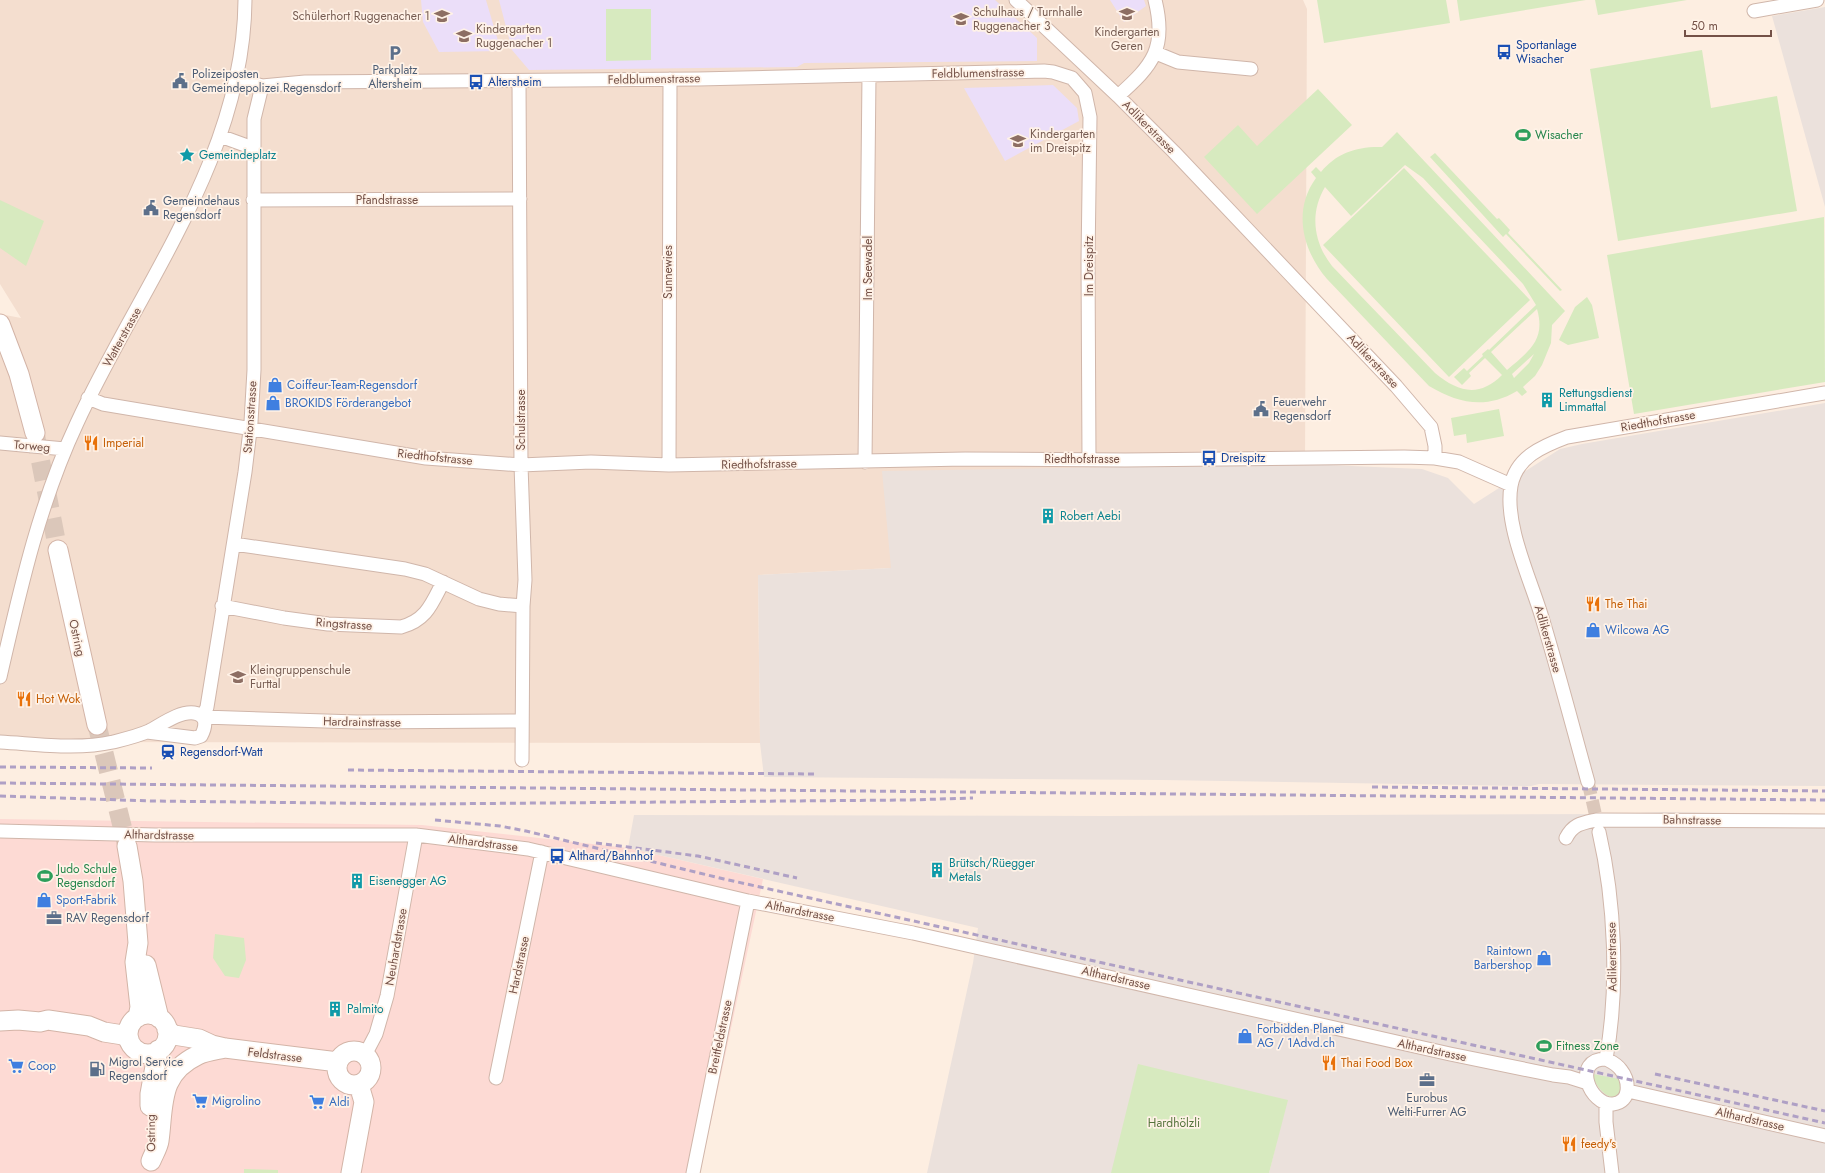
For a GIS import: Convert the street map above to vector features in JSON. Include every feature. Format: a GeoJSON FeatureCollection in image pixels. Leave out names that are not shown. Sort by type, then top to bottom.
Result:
{"type":"FeatureCollection","features":[{"type":"Feature","properties":{"kind":"main road"},"geometry":{"type":"LineString","coordinates":[[0,324],[19,374],[35,433]]}},
{"type":"Feature","properties":{"kind":"main road","name":"Ostring"},"geometry":{"type":"LineString","coordinates":[[58,550],[97,725]]}},
{"type":"Feature","properties":{"kind":"main road","name":"Ostring"},"geometry":{"type":"LineString","coordinates":[[127,846],[138,943],[145,960],[148,1034],[144,1081],[150,1094],[151,1167]]}},
{"type":"Feature","properties":{"kind":"main road","name":"Feldstrasse"},"geometry":{"type":"LineString","coordinates":[[0,1009],[31,1012],[48,1020],[89,1026],[103,1023],[197,1048],[218,1047],[338,1062]]}},
{"type":"Feature","properties":{"kind":"main road","name":"Feldstrasse"},"geometry":{"type":"LineString","coordinates":[[0,1021],[18,1020],[40,1022],[48,1020]]}},
{"type":"Feature","properties":{"kind":"main road"},"geometry":{"type":"LineString","coordinates":[[151,1167],[158,1143],[162,1097],[172,1075],[182,1065],[198,1054],[218,1047]]}},
{"type":"Feature","properties":{"kind":"main road"},"geometry":{"type":"LineString","coordinates":[[350,1051],[360,1052],[365,1055],[371,1064],[370,1074],[364,1082],[359,1085],[344,1082],[338,1073],[338,1062],[341,1057],[350,1051]]}},
{"type":"Feature","properties":{"kind":"main road"},"geometry":{"type":"LineString","coordinates":[[351,1173],[364,1102],[359,1085]]}},
{"type":"Feature","properties":{"kind":"street","name":"Watterstrasse"},"geometry":{"type":"LineString","coordinates":[[0,677],[20,588],[43,508],[64,449],[88,398],[164,259],[197,191],[220,136],[236,78],[245,27],[245,0]]}},
{"type":"Feature","properties":{"kind":"street","name":"Adlikerstrasse"},"geometry":{"type":"LineString","coordinates":[[1016,0],[1118,96],[1179,157],[1396,386],[1431,427],[1435,446],[1435,458]]}},
{"type":"Feature","properties":{"kind":"street"},"geometry":{"type":"LineString","coordinates":[[1118,96],[1138,78],[1156,53],[1160,30],[1155,0]]}},
{"type":"Feature","properties":{"kind":"street"},"geometry":{"type":"LineString","coordinates":[[1754,11],[1817,0]]}},
{"type":"Feature","properties":{"kind":"street"},"geometry":{"type":"LineString","coordinates":[[1156,53],[1178,62],[1251,69]]}},
{"type":"Feature","properties":{"kind":"street","name":"Feldblumenstrasse"},"geometry":{"type":"LineString","coordinates":[[236,78],[262,86],[305,82],[670,79],[1044,71],[1053,72],[1072,78]]}},
{"type":"Feature","properties":{"kind":"street","name":"Im Seewadel"},"geometry":{"type":"LineString","coordinates":[[866,462],[869,75]]}},
{"type":"Feature","properties":{"kind":"street","name":"Im Dreispitz"},"geometry":{"type":"LineString","coordinates":[[1072,78],[1085,92],[1090,117],[1088,261],[1089,459]]}},
{"type":"Feature","properties":{"kind":"street","name":"Sunnewies"},"geometry":{"type":"LineString","coordinates":[[668,465],[670,79]]}},
{"type":"Feature","properties":{"kind":"street","name":"Schulstrasse"},"geometry":{"type":"LineString","coordinates":[[519,81],[522,465],[525,580],[523,606],[522,760]]}},
{"type":"Feature","properties":{"kind":"street","name":"Stationsstrasse"},"geometry":{"type":"LineString","coordinates":[[202,717],[207,707],[222,606],[246,472],[254,370],[254,119],[262,86]]}},
{"type":"Feature","properties":{"kind":"street"},"geometry":{"type":"LineString","coordinates":[[220,136],[253,148]]}},
{"type":"Feature","properties":{"kind":"street","name":"Pfandstrasse"},"geometry":{"type":"LineString","coordinates":[[254,200],[520,199]]}},
{"type":"Feature","properties":{"kind":"street","name":"Riedthofstrasse"},"geometry":{"type":"LineString","coordinates":[[1511,485],[1518,469],[1527,457],[1539,448],[1567,437],[1825,393]]}},
{"type":"Feature","properties":{"kind":"street","name":"Riedthofstrasse"},"geometry":{"type":"LineString","coordinates":[[88,398],[103,404],[426,458],[522,465],[591,462],[668,465],[965,459],[1435,458]]}},
{"type":"Feature","properties":{"kind":"street","name":"Torweg"},"geometry":{"type":"LineString","coordinates":[[0,443],[64,449]]}},
{"type":"Feature","properties":{"kind":"street"},"geometry":{"type":"LineString","coordinates":[[1435,458],[1458,462],[1511,485]]}},
{"type":"Feature","properties":{"kind":"street","name":"Adlikerstrasse"},"geometry":{"type":"LineString","coordinates":[[1511,485],[1509,506],[1513,525],[1543,619],[1588,782]]}},
{"type":"Feature","properties":{"kind":"street"},"geometry":{"type":"LineString","coordinates":[[234,544],[404,568],[425,574],[479,599],[499,604],[523,606]]}},
{"type":"Feature","properties":{"kind":"street","name":"Ringstrasse"},"geometry":{"type":"LineString","coordinates":[[222,606],[284,618],[328,624],[401,627],[411,624],[427,612],[443,582]]}},
{"type":"Feature","properties":{"kind":"street","name":"Hardrainstrasse"},"geometry":{"type":"LineString","coordinates":[[0,742],[89,746],[113,742],[147,732],[183,714],[193,712],[202,717],[357,722],[522,722]]}},
{"type":"Feature","properties":{"kind":"street","name":"Hardrainstrasse"},"geometry":{"type":"LineString","coordinates":[[147,732],[195,738],[201,736],[206,728],[205,721],[202,717]]}},
{"type":"Feature","properties":{"kind":"street","name":"Bahnstrasse"},"geometry":{"type":"LineString","coordinates":[[1566,838],[1570,830],[1576,825],[1596,820],[1825,822]]}},
{"type":"Feature","properties":{"kind":"street","name":"Althardstrasse"},"geometry":{"type":"LineString","coordinates":[[0,831],[162,835],[416,835],[513,847],[542,852],[748,901],[920,935],[1450,1054],[1569,1077],[1588,1083]]}},
{"type":"Feature","properties":{"kind":"street","name":"Adlikerstrasse"},"geometry":{"type":"LineString","coordinates":[[1599,832],[1608,876],[1613,935],[1612,1002],[1606,1059]]}},
{"type":"Feature","properties":{"kind":"street","name":"Neuhardstrasse"},"geometry":{"type":"LineString","coordinates":[[365,1055],[376,1034],[387,996],[416,835]]}},
{"type":"Feature","properties":{"kind":"street","name":"Hardstrasse"},"geometry":{"type":"LineString","coordinates":[[496,1078],[542,852]]}},
{"type":"Feature","properties":{"kind":"street","name":"Breitfeldstrasse"},"geometry":{"type":"LineString","coordinates":[[693,1173],[748,901]]}},
{"type":"Feature","properties":{"kind":"street"},"geometry":{"type":"LineString","coordinates":[[1606,1059],[1622,1070],[1627,1082],[1628,1091],[1624,1098],[1618,1103],[1606,1103],[1594,1093],[1588,1083],[1587,1075],[1589,1066],[1598,1060],[1606,1059]]}},
{"type":"Feature","properties":{"kind":"street","name":"Althardstrasse"},"geometry":{"type":"LineString","coordinates":[[1628,1091],[1825,1136]]}},
{"type":"Feature","properties":{"kind":"street"},"geometry":{"type":"LineString","coordinates":[[1606,1103],[1606,1122],[1612,1173]]}},
{"type":"Feature","properties":{"kind":"shaded area"},"geometry":{"type":"Polygon","coordinates":[[[0,0],[1303,0],[1307,9],[1305,464],[891,568],[758,575],[760,743],[0,742],[0,314],[21,318],[0,284],[0,0]]]}},
{"type":"Feature","properties":{"kind":"shaded area","name":"Kindergarten Ruggenacher 1"},"geometry":{"type":"Polygon","coordinates":[[[421,0],[486,0],[501,51],[439,52],[423,22],[421,0]]]}},
{"type":"Feature","properties":{"kind":"shaded area"},"geometry":{"type":"Polygon","coordinates":[[[499,0],[995,0],[1037,38],[1037,61],[804,63],[797,67],[529,70],[512,50],[499,0]]]}},
{"type":"Feature","properties":{"kind":"shaded area","name":"Kindergarten Geren"},"geometry":{"type":"Polygon","coordinates":[[[1110,0],[1144,0],[1146,6],[1124,22],[1110,0]]]}},
{"type":"Feature","properties":{"kind":"shaded area"},"geometry":{"type":"Polygon","coordinates":[[[1825,7],[1825,207],[1772,16],[1825,7]]]}},
{"type":"Feature","properties":{"kind":"shaded area","name":"Kindergarten im Dreispitz"},"geometry":{"type":"Polygon","coordinates":[[[1053,85],[1077,108],[1079,121],[1005,161],[964,88],[1053,85]]]}},
{"type":"Feature","properties":{"kind":"shaded area"},"geometry":{"type":"Polygon","coordinates":[[[1825,403],[1825,786],[1539,784],[1531,786],[1162,780],[764,777],[760,743],[758,575],[891,568],[882,471],[1305,464],[1422,469],[1448,478],[1474,504],[1560,449],[1825,403]]]}},
{"type":"Feature","properties":{"kind":"shaded area"},"geometry":{"type":"Polygon","coordinates":[[[1663,812],[1825,814],[1825,1173],[1269,1173],[1287,1100],[1113,1173],[927,1173],[973,963],[978,928],[628,848],[634,815],[1107,816],[1612,814],[1663,812]]]}},
{"type":"Feature","properties":{"kind":"shaded area"},"geometry":{"type":"Polygon","coordinates":[[[0,819],[422,825],[628,848],[763,879],[700,1173],[0,1173],[0,819]]]}},
{"type":"Feature","properties":{"kind":"green space"},"geometry":{"type":"Polygon","coordinates":[[[1317,0],[1446,0],[1450,23],[1324,43],[1317,0]]]}},
{"type":"Feature","properties":{"kind":"green space"},"geometry":{"type":"Polygon","coordinates":[[[1457,0],[1586,0],[1460,21],[1457,0]]]}},
{"type":"Feature","properties":{"kind":"green space"},"geometry":{"type":"Polygon","coordinates":[[[1595,0],[1687,0],[1598,15],[1595,0]]]}},
{"type":"Feature","properties":{"kind":"green space"},"geometry":{"type":"Polygon","coordinates":[[[606,9],[651,9],[651,60],[606,61],[606,9]]]}},
{"type":"Feature","properties":{"kind":"green space"},"geometry":{"type":"Polygon","coordinates":[[[1702,50],[1711,108],[1777,96],[1797,211],[1618,241],[1590,69],[1702,50]]]}},
{"type":"Feature","properties":{"kind":"green space"},"geometry":{"type":"Polygon","coordinates":[[[1318,89],[1352,125],[1257,214],[1204,157],[1238,125],[1257,146],[1318,89]]]}},
{"type":"Feature","properties":{"kind":"green space"},"geometry":{"type":"Polygon","coordinates":[[[1397,132],[1565,311],[1552,325],[1551,343],[1542,365],[1535,376],[1523,387],[1527,392],[1522,396],[1517,391],[1494,401],[1472,402],[1450,397],[1429,386],[1327,279],[1312,256],[1304,230],[1303,217],[1304,204],[1316,178],[1311,172],[1316,167],[1321,172],[1333,160],[1356,149],[1382,147],[1397,132]],[[1405,165],[1351,216],[1325,187],[1320,197],[1315,218],[1321,248],[1332,266],[1435,373],[1452,385],[1460,388],[1468,390],[1485,387],[1502,375],[1485,358],[1469,373],[1471,376],[1462,385],[1454,377],[1464,368],[1467,371],[1483,356],[1482,354],[1488,349],[1489,350],[1536,305],[1523,284],[1423,178],[1405,165]],[[1537,309],[1491,352],[1507,370],[1529,351],[1534,344],[1539,329],[1537,309]],[[1534,354],[1512,374],[1514,378],[1529,363],[1534,354]]]}},
{"type":"Feature","properties":{"kind":"green space"},"geometry":{"type":"Polygon","coordinates":[[[1435,153],[1497,219],[1499,218],[1510,230],[1508,233],[1562,290],[1560,291],[1506,234],[1503,237],[1430,157],[1435,153]]]}},
{"type":"Feature","properties":{"kind":"green space"},"geometry":{"type":"Polygon","coordinates":[[[1404,168],[1530,300],[1449,377],[1323,245],[1404,168]]]}},
{"type":"Feature","properties":{"kind":"green space"},"geometry":{"type":"Polygon","coordinates":[[[0,200],[44,221],[26,266],[0,248],[0,200]]]}},
{"type":"Feature","properties":{"kind":"green space"},"geometry":{"type":"Polygon","coordinates":[[[1824,217],[1825,382],[1634,414],[1607,255],[1824,217]]]}},
{"type":"Feature","properties":{"kind":"green space"},"geometry":{"type":"Polygon","coordinates":[[[1587,297],[1592,305],[1599,338],[1568,345],[1559,340],[1575,307],[1587,297]]]}},
{"type":"Feature","properties":{"kind":"green space"},"geometry":{"type":"Polygon","coordinates":[[[1499,409],[1504,436],[1467,443],[1466,434],[1454,436],[1451,418],[1499,409]]]}},
{"type":"Feature","properties":{"kind":"green space"},"geometry":{"type":"Polygon","coordinates":[[[215,934],[244,938],[246,960],[239,978],[225,976],[213,958],[215,934]]]}},
{"type":"Feature","properties":{"kind":"green space","name":"Hardhölzli"},"geometry":{"type":"Polygon","coordinates":[[[1138,1064],[1288,1100],[1269,1173],[1111,1173],[1138,1064]]]}},
{"type":"Feature","properties":{"kind":"green space"},"geometry":{"type":"Polygon","coordinates":[[[1593,1074],[1619,1079],[1622,1086],[1620,1093],[1616,1097],[1607,1095],[1594,1080],[1593,1074]]]}},
{"type":"Feature","properties":{"kind":"green space"},"geometry":{"type":"Polygon","coordinates":[[[244,1169],[278,1170],[278,1173],[244,1173],[244,1169]]]}},
{"type":"Feature","properties":{"kind":"tunnel"},"geometry":{"type":"LineString","coordinates":[[35,433],[58,550]]}},
{"type":"Feature","properties":{"kind":"tunnel"},"geometry":{"type":"LineString","coordinates":[[97,725],[127,846]]}},
{"type":"Feature","properties":{"kind":"tunnel"},"geometry":{"type":"LineString","coordinates":[[1588,782],[1599,830]]}},
{"type":"Feature","properties":{"kind":"railway"},"geometry":{"type":"LineString","coordinates":[[0,767],[152,768]]}},
{"type":"Feature","properties":{"kind":"railway"},"geometry":{"type":"LineString","coordinates":[[348,770],[814,774]]}},
{"type":"Feature","properties":{"kind":"railway"},"geometry":{"type":"LineString","coordinates":[[0,783],[1825,800]]}},
{"type":"Feature","properties":{"kind":"railway"},"geometry":{"type":"LineString","coordinates":[[1372,787],[1825,791]]}},
{"type":"Feature","properties":{"kind":"railway"},"geometry":{"type":"LineString","coordinates":[[0,796],[152,801],[421,804],[910,800],[973,798]]}},
{"type":"Feature","properties":{"kind":"railway"},"geometry":{"type":"LineString","coordinates":[[435,820],[500,826],[526,831],[724,879],[1825,1123]]}},
{"type":"Feature","properties":{"kind":"railway"},"geometry":{"type":"LineString","coordinates":[[596,843],[698,856],[797,878]]}},
{"type":"Feature","properties":{"kind":"railway"},"geometry":{"type":"LineString","coordinates":[[1655,1074],[1825,1111]]}},
{"type":"Feature","properties":{"kind":"place","name":"Kindergarten Geren"},"geometry":{"type":"Point","coordinates":[1127,14]}},
{"type":"Feature","properties":{"kind":"place","name":"Schülerhort Ruggenacher 1"},"geometry":{"type":"Point","coordinates":[442,16]}},
{"type":"Feature","properties":{"kind":"place","name":"Schulhaus / Turnhalle Ruggenacher 3"},"geometry":{"type":"Point","coordinates":[961,19]}},
{"type":"Feature","properties":{"kind":"place","name":"Kindergarten Ruggenacher 1"},"geometry":{"type":"Point","coordinates":[464,36]}},
{"type":"Feature","properties":{"kind":"place","name":"Sportanlage Wisacher"},"geometry":{"type":"Point","coordinates":[1504,52]}},
{"type":"Feature","properties":{"kind":"place","name":"Parkplatz Altersheim"},"geometry":{"type":"Point","coordinates":[395,53]}},
{"type":"Feature","properties":{"kind":"place","name":"Polizeiposten Gemeindepolizei Regensdorf"},"geometry":{"type":"Point","coordinates":[180,81]}},
{"type":"Feature","properties":{"kind":"place","name":"Altersheim"},"geometry":{"type":"Point","coordinates":[476,82]}},
{"type":"Feature","properties":{"kind":"place","name":"Wisacher"},"geometry":{"type":"Point","coordinates":[1523,135]}},
{"type":"Feature","properties":{"kind":"place","name":"Kindergarten im Dreispitz"},"geometry":{"type":"Point","coordinates":[1018,141]}},
{"type":"Feature","properties":{"kind":"place","name":"Gemeindeplatz"},"geometry":{"type":"Point","coordinates":[187,155]}},
{"type":"Feature","properties":{"kind":"place","name":"Gemeindehaus Regensdorf"},"geometry":{"type":"Point","coordinates":[151,208]}},
{"type":"Feature","properties":{"kind":"place","name":"Coiffeur-Team-Regensdorf"},"geometry":{"type":"Point","coordinates":[275,385]}},
{"type":"Feature","properties":{"kind":"place","name":"Rettungsdienst Limmattal"},"geometry":{"type":"Point","coordinates":[1547,400]}},
{"type":"Feature","properties":{"kind":"place","name":"BROKIDS Förderangebot"},"geometry":{"type":"Point","coordinates":[273,403]}},
{"type":"Feature","properties":{"kind":"place","name":"Feuerwehr Regensdorf"},"geometry":{"type":"Point","coordinates":[1261,409]}},
{"type":"Feature","properties":{"kind":"place","name":"Imperial"},"geometry":{"type":"Point","coordinates":[91,443]}},
{"type":"Feature","properties":{"kind":"place","name":"Dreispitz"},"geometry":{"type":"Point","coordinates":[1209,458]}},
{"type":"Feature","properties":{"kind":"place","name":"Robert Aebi"},"geometry":{"type":"Point","coordinates":[1048,516]}},
{"type":"Feature","properties":{"kind":"place","name":"The Thai"},"geometry":{"type":"Point","coordinates":[1593,604]}},
{"type":"Feature","properties":{"kind":"place","name":"Wilcowa AG"},"geometry":{"type":"Point","coordinates":[1593,630]}},
{"type":"Feature","properties":{"kind":"place","name":"Kleingruppenschule Furttal"},"geometry":{"type":"Point","coordinates":[238,677]}},
{"type":"Feature","properties":{"kind":"place","name":"Hot Wok"},"geometry":{"type":"Point","coordinates":[24,699]}},
{"type":"Feature","properties":{"kind":"place","name":"Regensdorf-Watt"},"geometry":{"type":"Point","coordinates":[168,752]}},
{"type":"Feature","properties":{"kind":"place","name":"Althard/Bahnhof"},"geometry":{"type":"Point","coordinates":[557,856]}},
{"type":"Feature","properties":{"kind":"place","name":"Brütsch/Rüegger Metals"},"geometry":{"type":"Point","coordinates":[937,870]}},
{"type":"Feature","properties":{"kind":"place","name":"Judo Schule Regensdorf"},"geometry":{"type":"Point","coordinates":[45,876]}},
{"type":"Feature","properties":{"kind":"place","name":"Eisenegger AG"},"geometry":{"type":"Point","coordinates":[357,881]}},
{"type":"Feature","properties":{"kind":"place","name":"Sport-Fabrik"},"geometry":{"type":"Point","coordinates":[44,900]}},
{"type":"Feature","properties":{"kind":"place","name":"RAV Regensdorf"},"geometry":{"type":"Point","coordinates":[54,918]}},
{"type":"Feature","properties":{"kind":"place","name":"Raintown Barbershop"},"geometry":{"type":"Point","coordinates":[1544,958]}},
{"type":"Feature","properties":{"kind":"place","name":"Palmito"},"geometry":{"type":"Point","coordinates":[335,1009]}},
{"type":"Feature","properties":{"kind":"place","name":"Forbidden Planet AG / 1Advd.ch"},"geometry":{"type":"Point","coordinates":[1245,1036]}},
{"type":"Feature","properties":{"kind":"place","name":"Fitness Zone"},"geometry":{"type":"Point","coordinates":[1544,1046]}},
{"type":"Feature","properties":{"kind":"place","name":"Thai Food Box"},"geometry":{"type":"Point","coordinates":[1329,1063]}},
{"type":"Feature","properties":{"kind":"place","name":"Coop"},"geometry":{"type":"Point","coordinates":[16,1066]}},
{"type":"Feature","properties":{"kind":"place","name":"Migrol Service Regensdorf"},"geometry":{"type":"Point","coordinates":[97,1069]}},
{"type":"Feature","properties":{"kind":"place","name":"Eurobus Welti-Furrer AG"},"geometry":{"type":"Point","coordinates":[1427,1080]}},
{"type":"Feature","properties":{"kind":"place","name":"Migrolino"},"geometry":{"type":"Point","coordinates":[200,1101]}},
{"type":"Feature","properties":{"kind":"place","name":"Aldi"},"geometry":{"type":"Point","coordinates":[317,1102]}},
{"type":"Feature","properties":{"kind":"place","name":"feedy's"},"geometry":{"type":"Point","coordinates":[1569,1144]}}]}
